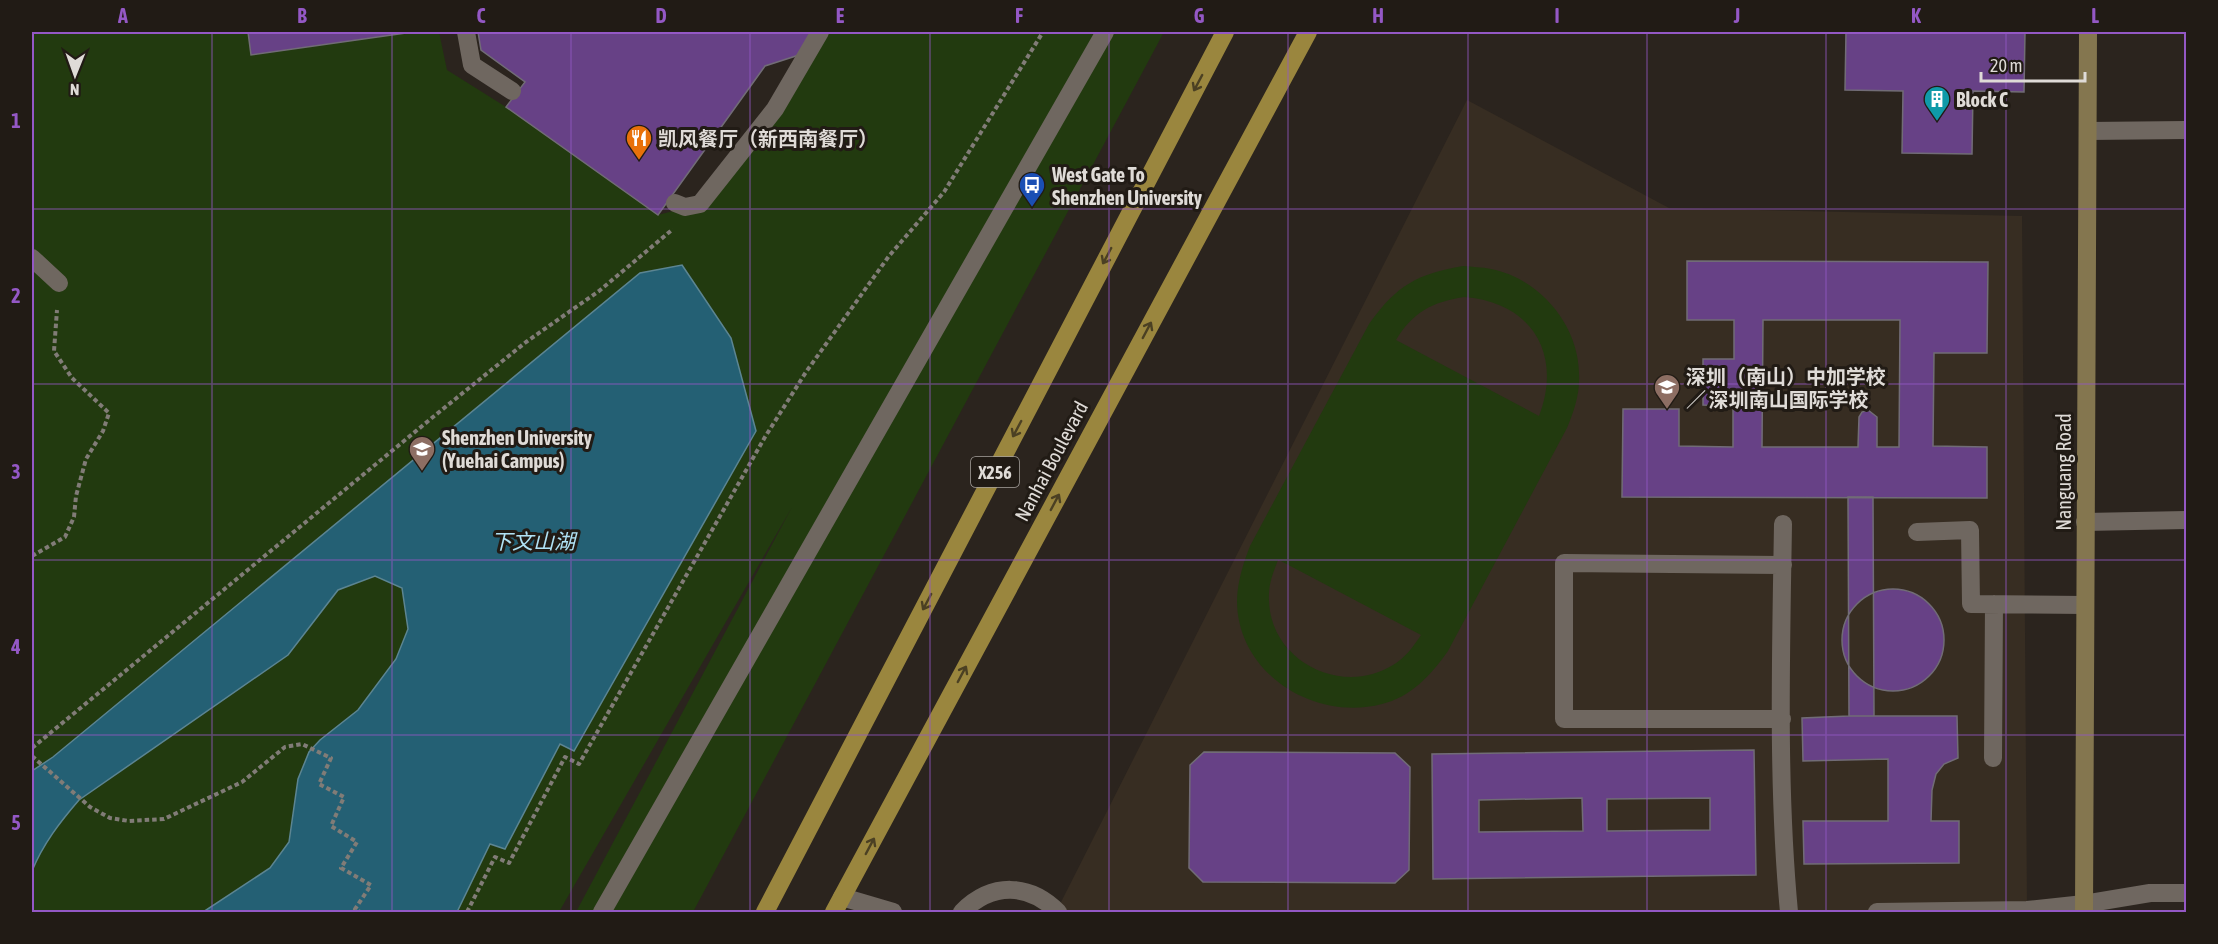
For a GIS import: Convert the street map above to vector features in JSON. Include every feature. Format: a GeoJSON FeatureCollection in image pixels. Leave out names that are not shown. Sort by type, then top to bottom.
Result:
{"type":"FeatureCollection","features":[{"type":"Feature","properties":{"kind":"main road","name":"X256"},"geometry":{"type":"LineString","coordinates":[[765,912],[1225,32]]}},
{"type":"Feature","properties":{"kind":"main road","name":"Nanhai Boulevard"},"geometry":{"type":"LineString","coordinates":[[837,907],[1308,32]]}},
{"type":"Feature","properties":{"kind":"street"},"geometry":{"type":"LineString","coordinates":[[466,32],[472,65],[512,92]]}},
{"type":"Feature","properties":{"kind":"street"},"geometry":{"type":"LineString","coordinates":[[675,203],[685,207],[700,204],[775,109],[820,32]]}},
{"type":"Feature","properties":{"kind":"street"},"geometry":{"type":"LineString","coordinates":[[602,912],[1105,32]]}},
{"type":"Feature","properties":{"kind":"street","name":"Nanguang Road"},"geometry":{"type":"LineString","coordinates":[[2084,908],[2088,32]]}},
{"type":"Feature","properties":{"kind":"street"},"geometry":{"type":"LineString","coordinates":[[2088,131],[2187,130]]}},
{"type":"Feature","properties":{"kind":"street"},"geometry":{"type":"LineString","coordinates":[[32,258],[60,283]]}},
{"type":"Feature","properties":{"kind":"street"},"geometry":{"type":"LineString","coordinates":[[2085,522],[2187,520]]}},
{"type":"Feature","properties":{"kind":"street"},"geometry":{"type":"LineString","coordinates":[[1784,524],[1782,719],[1784,865],[1789,912]]}},
{"type":"Feature","properties":{"kind":"street"},"geometry":{"type":"LineString","coordinates":[[1917,532],[1970,530],[1971,604],[2085,605]]}},
{"type":"Feature","properties":{"kind":"street"},"geometry":{"type":"LineString","coordinates":[[1782,719],[1564,719],[1564,563],[1783,565]]}},
{"type":"Feature","properties":{"kind":"street"},"geometry":{"type":"LineString","coordinates":[[1993,758],[1994,604]]}},
{"type":"Feature","properties":{"kind":"street"},"geometry":{"type":"LineString","coordinates":[[962,912],[986,894],[1002,890],[1018,890],[1035,894],[1058,912]]}},
{"type":"Feature","properties":{"kind":"street"},"geometry":{"type":"LineString","coordinates":[[1877,912],[2084,908],[2150,893],[2187,893]]}},
{"type":"Feature","properties":{"kind":"street"},"geometry":{"type":"LineString","coordinates":[[837,907],[894,912]]}},
{"type":"Feature","properties":{"kind":"path"},"geometry":{"type":"LineString","coordinates":[[467,912],[495,857],[509,863],[565,757],[579,764],[765,437],[806,372],[889,256],[944,192],[1043,32]]}},
{"type":"Feature","properties":{"kind":"path"},"geometry":{"type":"LineString","coordinates":[[32,748],[442,409],[526,342],[632,265],[700,204]]}},
{"type":"Feature","properties":{"kind":"path"},"geometry":{"type":"LineString","coordinates":[[32,556],[65,537],[74,517],[76,496],[86,459],[103,431],[109,413],[72,378],[54,351],[60,283]]}},
{"type":"Feature","properties":{"kind":"path"},"geometry":{"type":"LineString","coordinates":[[33,758],[90,807],[110,818],[129,821],[164,819],[242,782],[285,747],[302,744],[331,758],[320,784],[344,797],[331,826],[357,842],[341,868],[371,885],[355,909],[360,912]]}},
{"type":"Feature","properties":{"kind":"shaded area","name":"深圳（南山）中加学校 ／ 深圳南山国际学校"},"geometry":{"type":"Polygon","coordinates":[[[1467,100],[1669,208],[2022,216],[2027,910],[1056,912],[1467,100]]]}},
{"type":"Feature","properties":{"kind":"green space","name":"Shenzhen University (Yuehai Campus)"},"geometry":{"type":"Polygon","coordinates":[[[32,32],[248,32],[252,55],[413,32],[439,32],[447,70],[506,107],[658,215],[700,204],[820,32],[1164,32],[693,912],[576,912],[792,507],[559,912],[32,912],[32,32]]]}},
{"type":"Feature","properties":{"kind":"green space"},"geometry":{"type":"Polygon","coordinates":[[[1463,266],[1488,268],[1509,274],[1525,282],[1553,306],[1572,338],[1577,356],[1579,388],[1576,402],[1567,428],[1448,651],[1435,668],[1420,684],[1392,701],[1356,708],[1331,706],[1306,698],[1284,686],[1265,669],[1250,649],[1240,625],[1237,599],[1241,572],[1250,546],[1369,324],[1389,300],[1409,283],[1447,269],[1463,266]],[[1464,297],[1442,302],[1424,310],[1409,322],[1396,340],[1539,416],[1547,372],[1543,352],[1536,335],[1524,320],[1507,309],[1487,301],[1464,297]],[[1279,560],[1269,589],[1273,622],[1282,640],[1295,656],[1312,667],[1332,675],[1352,677],[1373,674],[1401,659],[1421,635],[1279,560]]]}},
{"type":"Feature","properties":{"kind":"water","name":"下文山湖"},"geometry":{"type":"Polygon","coordinates":[[[682,265],[731,338],[756,431],[574,751],[560,744],[505,849],[490,844],[457,912],[203,912],[270,868],[289,842],[298,779],[309,752],[320,740],[358,710],[396,659],[408,629],[402,588],[375,576],[338,590],[288,655],[79,800],[52,834],[32,871],[32,771],[53,757],[640,273],[682,265]]]}},
{"type":"Feature","properties":{"kind":"building"},"geometry":{"type":"Polygon","coordinates":[[[248,32],[413,32],[251,55],[248,32]]]}},
{"type":"Feature","properties":{"kind":"building","name":"凯风餐厅（新西南餐厅）"},"geometry":{"type":"Polygon","coordinates":[[[478,32],[820,32],[802,54],[765,66],[658,215],[506,107],[525,82],[481,50],[478,32]]]}},
{"type":"Feature","properties":{"kind":"building","name":"Block C"},"geometry":{"type":"Polygon","coordinates":[[[1846,32],[2025,32],[2024,92],[1973,91],[1972,154],[1902,153],[1903,91],[1845,90],[1846,32]]]}},
{"type":"Feature","properties":{"kind":"building"},"geometry":{"type":"Polygon","coordinates":[[[1687,261],[1988,262],[1987,353],[1934,353],[1933,446],[1987,447],[1987,498],[1622,497],[1623,409],[1679,409],[1679,446],[1733,447],[1733,406],[1703,405],[1703,359],[1734,359],[1734,320],[1687,320],[1687,261]],[[1763,320],[1762,447],[1858,447],[1859,417],[1862,412],[1868,410],[1877,417],[1877,447],[1899,447],[1900,320],[1763,320]]]}},
{"type":"Feature","properties":{"kind":"building"},"geometry":{"type":"Polygon","coordinates":[[[1848,497],[1873,497],[1874,716],[1849,716],[1848,497]]]}},
{"type":"Feature","properties":{"kind":"building"},"geometry":{"type":"Polygon","coordinates":[[[1893,589],[1912,593],[1929,604],[1940,621],[1944,640],[1940,659],[1929,676],[1912,687],[1893,691],[1874,687],[1857,676],[1846,659],[1842,640],[1846,621],[1857,604],[1874,593],[1893,589]]]}},
{"type":"Feature","properties":{"kind":"building"},"geometry":{"type":"Polygon","coordinates":[[[1957,716],[1958,758],[1944,764],[1936,774],[1932,790],[1931,821],[1959,821],[1959,863],[1804,864],[1803,821],[1888,821],[1888,759],[1803,761],[1802,718],[1957,716]]]}},
{"type":"Feature","properties":{"kind":"building"},"geometry":{"type":"Polygon","coordinates":[[[1754,750],[1756,875],[1433,879],[1432,754],[1754,750]],[[1582,798],[1479,800],[1479,832],[1583,831],[1582,798]],[[1710,798],[1607,799],[1607,831],[1710,830],[1710,798]]]}},
{"type":"Feature","properties":{"kind":"building"},"geometry":{"type":"Polygon","coordinates":[[[1204,752],[1395,753],[1410,767],[1409,870],[1395,883],[1203,882],[1189,868],[1190,765],[1204,752]]]}},
{"type":"Feature","properties":{"kind":"place","name":"Block C"},"geometry":{"type":"Point","coordinates":[1937,122]}},
{"type":"Feature","properties":{"kind":"place","name":"凯风餐厅（新西南餐厅）"},"geometry":{"type":"Point","coordinates":[639,161]}},
{"type":"Feature","properties":{"kind":"place","name":"West Gate To Shenzhen University"},"geometry":{"type":"Point","coordinates":[1032,208]}},
{"type":"Feature","properties":{"kind":"place","name":"深圳（南山）中加学校 ／ 深圳南山国际学校"},"geometry":{"type":"Point","coordinates":[1667,410]}},
{"type":"Feature","properties":{"kind":"place","name":"Shenzhen University (Yuehai Campus)"},"geometry":{"type":"Point","coordinates":[422,472]}}]}
